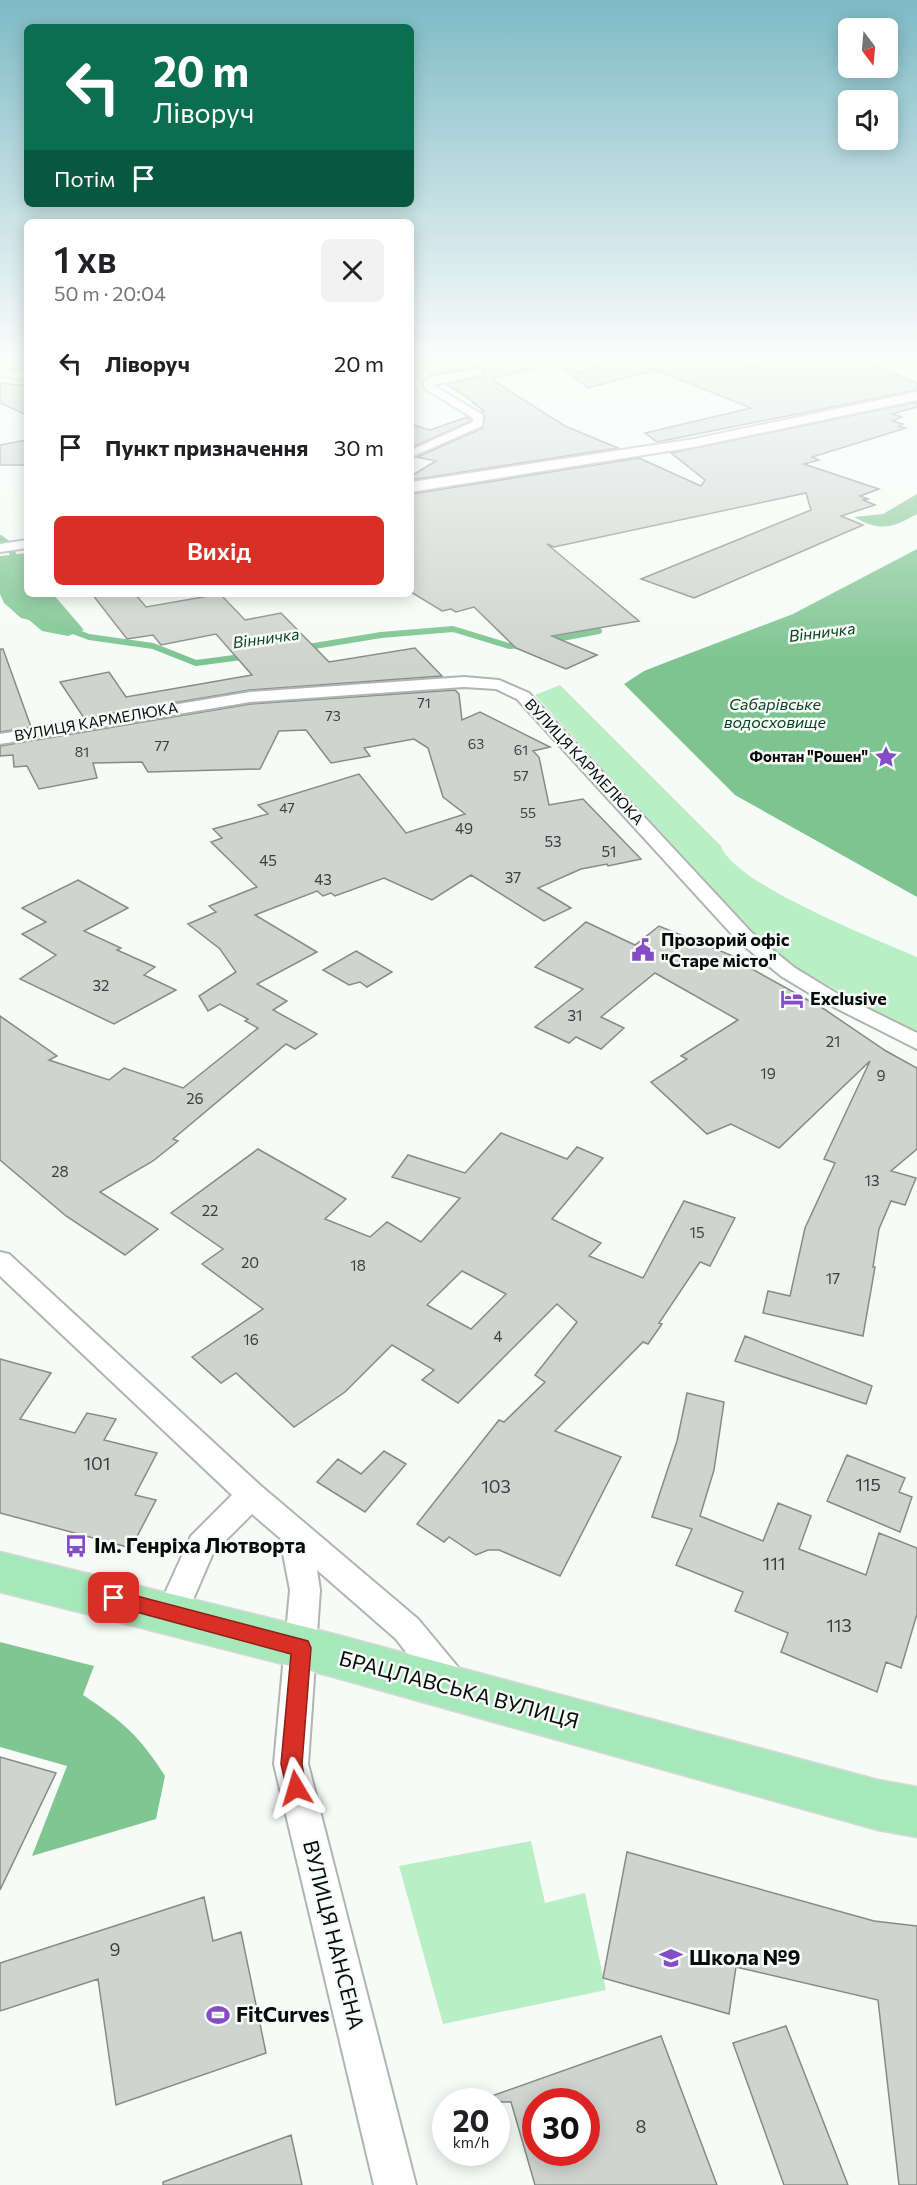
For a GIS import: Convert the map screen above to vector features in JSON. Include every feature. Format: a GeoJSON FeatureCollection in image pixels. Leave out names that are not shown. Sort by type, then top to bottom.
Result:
{"type":"FeatureCollection","features":[{"type":"Feature","properties":{"kind":"main road","name":"БРАЦЛАВСЬКА ВУЛИЦЯ"},"geometry":{"type":"LineString","coordinates":[[0,1572],[172,1613],[455,1688],[878,1805],[917,1812]]}},
{"type":"Feature","properties":{"kind":"street"},"geometry":{"type":"LineString","coordinates":[[414,487],[600,458]]}},
{"type":"Feature","properties":{"kind":"street"},"geometry":{"type":"LineString","coordinates":[[414,470],[467,479]]}},
{"type":"Feature","properties":{"kind":"street"},"geometry":{"type":"LineString","coordinates":[[0,548],[24,544]]}},
{"type":"Feature","properties":{"kind":"street","name":"ВУЛИЦЯ КАРМЕЛЮКА"},"geometry":{"type":"LineString","coordinates":[[0,739],[250,697],[464,682],[499,685],[512,689],[523,696],[744,937],[788,972],[831,998],[917,1042]]}},
{"type":"Feature","properties":{"kind":"street"},"geometry":{"type":"LineString","coordinates":[[0,1261],[251,1495],[407,1629],[455,1688]]}},
{"type":"Feature","properties":{"kind":"street"},"geometry":{"type":"LineString","coordinates":[[172,1613],[202,1545],[251,1495]]}},
{"type":"Feature","properties":{"kind":"street","name":"ВУЛИЦЯ НАНСЕНА"},"geometry":{"type":"LineString","coordinates":[[294,1533],[305,1590],[291,1764],[395,2185]]}},
{"type":"Feature","properties":{"kind":"shaded area"},"geometry":{"type":"Polygon","coordinates":[[[917,494],[917,514],[893,525],[871,525],[854,517],[883,514],[917,494]]]}},
{"type":"Feature","properties":{"kind":"shaded area"},"geometry":{"type":"Polygon","coordinates":[[[24,553],[24,597],[56,597],[84,630],[68,636],[42,631],[29,620],[21,618],[4,603],[0,594],[0,556],[24,553]]]}},
{"type":"Feature","properties":{"kind":"shaded area"},"geometry":{"type":"Polygon","coordinates":[[[560,685],[721,846],[732,861],[751,877],[809,909],[917,957],[917,1035],[794,966],[758,938],[535,695],[560,685]]]}},
{"type":"Feature","properties":{"kind":"shaded area"},"geometry":{"type":"Polygon","coordinates":[[[0,1642],[94,1666],[83,1695],[129,1730],[147,1750],[165,1776],[156,1819],[32,1856],[67,1766],[0,1747],[0,1642]]]}},
{"type":"Feature","properties":{"kind":"shaded area"},"geometry":{"type":"Polygon","coordinates":[[[531,1841],[545,1903],[585,1893],[606,1990],[443,2024],[399,1866],[531,1841]]]}},
{"type":"Feature","properties":{"kind":"water","name":"Сабарівське водосховище"},"geometry":{"type":"Polygon","coordinates":[[[917,549],[917,897],[735,795],[624,684],[644,671],[793,614],[917,549]]]}},
{"type":"Feature","properties":{"kind":"building"},"geometry":{"type":"Polygon","coordinates":[[[0,458],[24,458],[24,465],[0,465],[0,458]]]}},
{"type":"Feature","properties":{"kind":"building"},"geometry":{"type":"Polygon","coordinates":[[[422,458],[554,458],[414,480],[414,474],[436,461],[422,458]]]}},
{"type":"Feature","properties":{"kind":"building"},"geometry":{"type":"Polygon","coordinates":[[[639,458],[701,486],[705,480],[677,458],[814,458],[819,460],[804,464],[879,489],[860,496],[868,499],[863,500],[875,505],[841,516],[863,525],[694,598],[641,579],[811,510],[806,493],[554,547],[547,544],[639,621],[552,636],[597,655],[566,669],[516,648],[474,607],[456,612],[451,609],[442,611],[414,594],[414,494],[639,458]]]}},
{"type":"Feature","properties":{"kind":"building"},"geometry":{"type":"Polygon","coordinates":[[[94,597],[138,597],[146,607],[203,597],[223,597],[245,620],[281,613],[329,662],[415,648],[442,676],[250,690],[84,718],[60,682],[109,672],[126,697],[252,675],[216,634],[161,645],[153,635],[127,639],[94,597]]]}},
{"type":"Feature","properties":{"kind":"building"},"geometry":{"type":"Polygon","coordinates":[[[0,649],[3,649],[31,727],[0,732],[0,649]]]}},
{"type":"Feature","properties":{"kind":"building"},"geometry":{"type":"Polygon","coordinates":[[[455,690],[459,694],[462,720],[480,712],[550,747],[533,751],[539,757],[549,805],[583,799],[641,859],[581,869],[538,888],[571,908],[544,921],[471,875],[432,900],[384,878],[335,896],[331,893],[323,896],[317,891],[255,915],[317,952],[257,984],[287,1001],[273,1010],[317,1034],[295,1049],[286,1044],[173,1139],[178,1141],[153,1161],[100,1192],[158,1229],[125,1255],[66,1216],[0,1160],[0,1016],[57,1056],[49,1060],[109,1080],[124,1068],[183,1088],[258,1028],[245,1021],[248,1019],[220,1004],[208,1011],[199,996],[236,972],[220,949],[188,924],[216,912],[209,906],[257,887],[211,842],[222,838],[213,829],[268,814],[258,805],[359,774],[406,833],[465,814],[443,797],[428,748],[414,739],[364,748],[370,756],[331,763],[306,730],[279,731],[260,769],[148,772],[142,762],[93,763],[97,778],[39,789],[27,766],[14,767],[13,755],[0,756],[0,746],[250,704],[455,690]]]}},
{"type":"Feature","properties":{"kind":"building"},"geometry":{"type":"Polygon","coordinates":[[[78,880],[128,908],[84,931],[121,948],[117,950],[155,967],[144,975],[176,990],[114,1024],[20,979],[56,955],[22,934],[46,922],[22,908],[78,880]]]}},
{"type":"Feature","properties":{"kind":"building"},"geometry":{"type":"Polygon","coordinates":[[[586,922],[635,945],[659,926],[738,958],[734,959],[824,1009],[886,1051],[917,1068],[917,1149],[891,1171],[916,1178],[905,1205],[891,1201],[879,1229],[863,1336],[763,1313],[768,1291],[790,1296],[805,1228],[835,1163],[824,1159],[870,1061],[779,1148],[731,1124],[707,1134],[651,1082],[687,1059],[681,1056],[738,1020],[655,973],[601,1017],[624,1028],[601,1049],[576,1037],[569,1043],[535,1027],[583,989],[535,967],[586,922]]]}},
{"type":"Feature","properties":{"kind":"building"},"geometry":{"type":"Polygon","coordinates":[[[356,951],[392,972],[367,987],[360,982],[349,985],[323,970],[356,951]]]}},
{"type":"Feature","properties":{"kind":"building"},"geometry":{"type":"Polygon","coordinates":[[[501,1133],[567,1159],[577,1147],[603,1158],[552,1219],[601,1243],[589,1256],[643,1278],[684,1201],[735,1218],[710,1266],[700,1262],[659,1323],[662,1324],[648,1344],[643,1342],[555,1431],[621,1457],[560,1576],[499,1550],[488,1550],[476,1555],[449,1537],[444,1542],[417,1524],[499,1420],[504,1422],[545,1382],[535,1375],[577,1322],[557,1304],[458,1403],[422,1380],[434,1370],[392,1345],[345,1392],[294,1427],[236,1373],[221,1383],[192,1357],[263,1309],[202,1264],[223,1249],[171,1213],[258,1149],[346,1199],[325,1219],[370,1237],[387,1222],[421,1242],[460,1198],[392,1177],[408,1155],[465,1173],[501,1133]],[[462,1271],[427,1305],[471,1329],[506,1294],[462,1271]]]}},
{"type":"Feature","properties":{"kind":"building"},"geometry":{"type":"Polygon","coordinates":[[[745,1336],[872,1386],[866,1404],[735,1361],[745,1336]]]}},
{"type":"Feature","properties":{"kind":"building"},"geometry":{"type":"Polygon","coordinates":[[[0,1359],[51,1373],[20,1419],[75,1433],[87,1413],[116,1419],[104,1440],[157,1453],[135,1495],[156,1500],[131,1548],[0,1513],[0,1359]]]}},
{"type":"Feature","properties":{"kind":"building"},"geometry":{"type":"Polygon","coordinates":[[[687,1393],[724,1402],[714,1470],[700,1516],[763,1541],[778,1503],[811,1516],[799,1549],[866,1575],[879,1533],[917,1548],[917,1614],[901,1668],[886,1662],[877,1692],[781,1652],[788,1633],[735,1611],[743,1592],[676,1565],[692,1529],[652,1517],[677,1441],[687,1393]]]}},
{"type":"Feature","properties":{"kind":"building"},"geometry":{"type":"Polygon","coordinates":[[[384,1451],[406,1464],[365,1512],[317,1482],[338,1459],[361,1474],[384,1451]]]}},
{"type":"Feature","properties":{"kind":"building"},"geometry":{"type":"Polygon","coordinates":[[[847,1455],[905,1478],[899,1492],[912,1497],[900,1532],[827,1501],[847,1455]]]}},
{"type":"Feature","properties":{"kind":"building"},"geometry":{"type":"Polygon","coordinates":[[[0,1757],[56,1773],[0,1890],[0,1757]]]}},
{"type":"Feature","properties":{"kind":"building"},"geometry":{"type":"Polygon","coordinates":[[[627,1852],[874,1921],[917,1926],[917,2185],[899,2185],[878,2000],[736,1967],[729,2014],[603,1978],[627,1852]]]}},
{"type":"Feature","properties":{"kind":"building"},"geometry":{"type":"Polygon","coordinates":[[[204,1897],[213,1941],[241,1932],[266,2053],[116,2105],[98,1979],[0,2011],[0,1963],[204,1897]]]}},
{"type":"Feature","properties":{"kind":"building"},"geometry":{"type":"Polygon","coordinates":[[[786,2026],[848,2185],[784,2185],[733,2043],[786,2026]]]}},
{"type":"Feature","properties":{"kind":"building"},"geometry":{"type":"Polygon","coordinates":[[[661,2036],[717,2185],[535,2185],[530,2166],[600,2166],[600,2088],[522,2088],[522,2140],[511,2102],[510,2089],[661,2036]]]}},
{"type":"Feature","properties":{"kind":"building"},"geometry":{"type":"Polygon","coordinates":[[[291,2135],[302,2185],[163,2185],[163,2182],[291,2135]]]}},
{"type":"Feature","properties":{"kind":"waterway","name":"Вінничка"},"geometry":{"type":"LineString","coordinates":[[0,538],[7,543],[14,556],[4,578],[26,609],[52,623],[89,637],[153,646],[196,663],[249,656]]}},
{"type":"Feature","properties":{"kind":"waterway","name":"Вінничка"},"geometry":{"type":"LineString","coordinates":[[302,648],[381,635],[453,629],[509,646],[524,645]]}},
{"type":"Feature","properties":{"kind":"waterway","name":"Вінничка"},"geometry":{"type":"LineString","coordinates":[[546,641],[599,631]]}},
{"type":"Feature","properties":{"kind":"place","name":"Фонтан \"Рошен\""},"geometry":{"type":"Point","coordinates":[886,757]}},
{"type":"Feature","properties":{"kind":"place","name":"Прозорий офіс \"Старе місто\""},"geometry":{"type":"Point","coordinates":[643,950]}},
{"type":"Feature","properties":{"kind":"place","name":"Exclusive"},"geometry":{"type":"Point","coordinates":[792,999]}},
{"type":"Feature","properties":{"kind":"place","name":"Ім. Генріха Лютворта"},"geometry":{"type":"Point","coordinates":[76,1546]}},
{"type":"Feature","properties":{"kind":"place","name":"Школа №9"},"geometry":{"type":"Point","coordinates":[671,1958]}},
{"type":"Feature","properties":{"kind":"place","name":"FitCurves"},"geometry":{"type":"Point","coordinates":[218,2015]}},
{"type":"Feature","properties":{"kind":"route"},"geometry":{"type":"LineString","coordinates":[[114,1598],[301,1648],[291,1764],[296,1788]]}}]}
